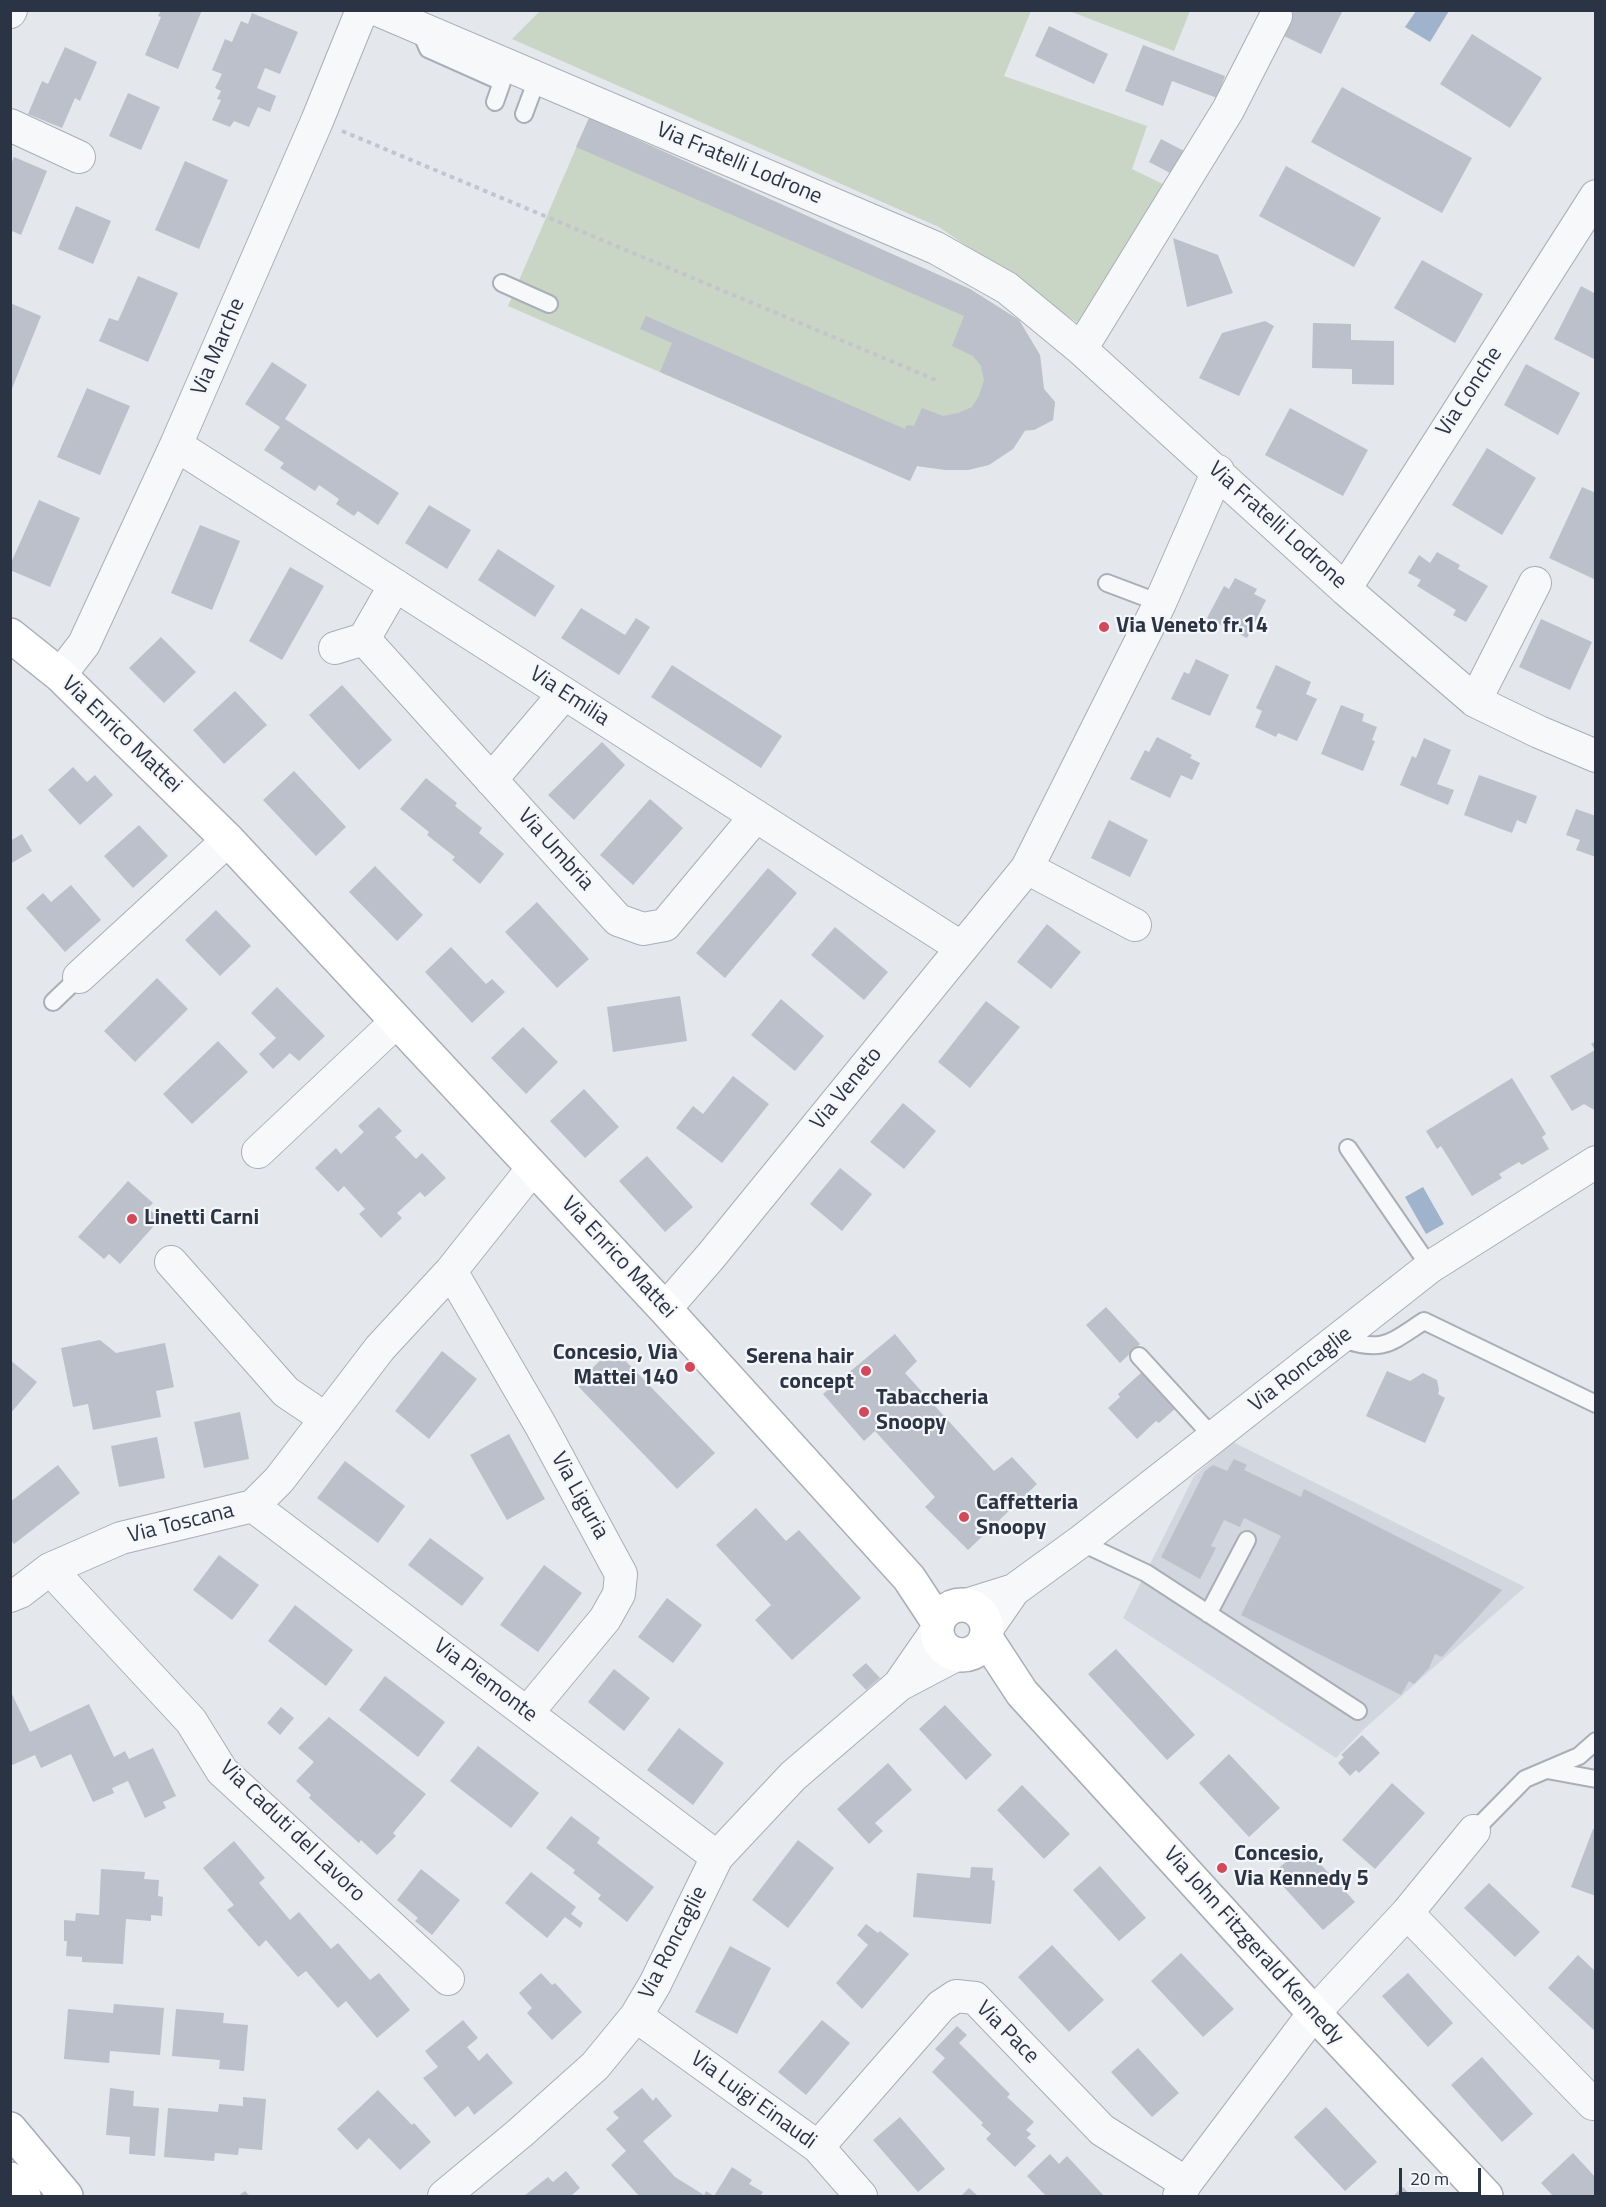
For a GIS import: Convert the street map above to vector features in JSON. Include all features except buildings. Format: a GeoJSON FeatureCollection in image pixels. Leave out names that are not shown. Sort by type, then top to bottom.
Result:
{"type":"FeatureCollection","features":[{"type":"Feature","properties":{"kind":"street","name":"Via Marche"},"geometry":{"type":"LineString","coordinates":[[60,675],[84,644],[176,446],[317,121],[362,10]]}},
{"type":"Feature","properties":{"kind":"street","name":"Via Fratelli Lodrone"},"geometry":{"type":"LineString","coordinates":[[378,10],[420,29],[505,74],[537,79],[936,248],[1006,288],[1082,349],[1345,589],[1475,701],[1596,756]]}},
{"type":"Feature","properties":{"kind":"street"},"geometry":{"type":"LineString","coordinates":[[1082,349],[1228,110],[1276,16]]}},
{"type":"Feature","properties":{"kind":"street"},"geometry":{"type":"LineString","coordinates":[[10,125],[80,157]]}},
{"type":"Feature","properties":{"kind":"street","name":"Via Conche"},"geometry":{"type":"LineString","coordinates":[[1345,589],[1596,196]]}},
{"type":"Feature","properties":{"kind":"street","name":"Via Emilia"},"geometry":{"type":"LineString","coordinates":[[176,446],[962,948]]}},
{"type":"Feature","properties":{"kind":"street","name":"Via Veneto"},"geometry":{"type":"LineString","coordinates":[[665,1309],[711,1256],[1027,868],[1160,603],[1218,471]]}},
{"type":"Feature","properties":{"kind":"street"},"geometry":{"type":"LineString","coordinates":[[1475,701],[1535,583]]}},
{"type":"Feature","properties":{"kind":"street","name":"Via Umbria"},"geometry":{"type":"LineString","coordinates":[[395,585],[350,643],[491,780],[618,920],[643,929],[665,925],[756,816]]}},
{"type":"Feature","properties":{"kind":"street","name":"Via Enrico Mattei"},"geometry":{"type":"LineString","coordinates":[[10,634],[60,675],[228,840],[665,1309],[909,1578],[962,1630]]}},
{"type":"Feature","properties":{"kind":"street"},"geometry":{"type":"LineString","coordinates":[[491,780],[564,694]]}},
{"type":"Feature","properties":{"kind":"street"},"geometry":{"type":"LineString","coordinates":[[80,977],[228,840]]}},
{"type":"Feature","properties":{"kind":"street"},"geometry":{"type":"LineString","coordinates":[[1027,868],[1135,925]]}},
{"type":"Feature","properties":{"kind":"street"},"geometry":{"type":"LineString","coordinates":[[258,1152],[396,1022]]}},
{"type":"Feature","properties":{"kind":"street","name":"Via Roncaglie"},"geometry":{"type":"LineString","coordinates":[[444,2196],[520,2133],[595,2066],[636,2016],[655,1984],[717,1857],[793,1776],[962,1630],[1080,1542],[1430,1267],[1596,1162]]}},
{"type":"Feature","properties":{"kind":"street","name":"Via Toscana"},"geometry":{"type":"LineString","coordinates":[[10,1596],[20,1592],[50,1569],[121,1538],[253,1506],[279,1480],[380,1348],[451,1271],[533,1168]]}},
{"type":"Feature","properties":{"kind":"street"},"geometry":{"type":"LineString","coordinates":[[171,1262],[286,1392],[326,1419]]}},
{"type":"Feature","properties":{"kind":"street","name":"Via Liguria"},"geometry":{"type":"LineString","coordinates":[[451,1271],[541,1426],[621,1574],[619,1594],[605,1619],[527,1713]]}},
{"type":"Feature","properties":{"kind":"street","name":"Via Piemonte"},"geometry":{"type":"LineString","coordinates":[[253,1506],[717,1857]]}},
{"type":"Feature","properties":{"kind":"street","name":"Via Caduti del Lavoro"},"geometry":{"type":"LineString","coordinates":[[50,1569],[103,1619],[195,1717],[222,1771],[448,1979]]}},
{"type":"Feature","properties":{"kind":"street","name":"Via John Fitzgerald Kennedy"},"geometry":{"type":"LineString","coordinates":[[962,1630],[1314,2013],[1486,2196]]}},
{"type":"Feature","properties":{"kind":"street"},"geometry":{"type":"LineString","coordinates":[[1183,2190],[1314,2013],[1407,1913],[1474,1831]]}},
{"type":"Feature","properties":{"kind":"street"},"geometry":{"type":"LineString","coordinates":[[1407,1913],[1593,2104]]}},
{"type":"Feature","properties":{"kind":"street","name":"Via Pace"},"geometry":{"type":"LineString","coordinates":[[818,2148],[941,2006],[956,1996],[975,1998],[1102,2130],[1183,2190]]}},
{"type":"Feature","properties":{"kind":"street","name":"Via Luigi Einaudi"},"geometry":{"type":"LineString","coordinates":[[636,2016],[818,2148],[861,2196]]}},
{"type":"Feature","properties":{"kind":"street"},"geometry":{"type":"LineString","coordinates":[[10,2129],[66,2196]]}},
{"type":"Feature","properties":{"kind":"street"},"geometry":{"type":"LineString","coordinates":[[10,2179],[24,2196]]}},
{"type":"Feature","properties":{"kind":"lane"},"geometry":{"type":"LineString","coordinates":[[495,102],[505,74]]}},
{"type":"Feature","properties":{"kind":"lane"},"geometry":{"type":"LineString","coordinates":[[524,114],[537,79]]}},
{"type":"Feature","properties":{"kind":"lane"},"geometry":{"type":"LineString","coordinates":[[502,283],[549,304]]}},
{"type":"Feature","properties":{"kind":"lane"},"geometry":{"type":"LineString","coordinates":[[1107,583],[1160,603]]}},
{"type":"Feature","properties":{"kind":"lane"},"geometry":{"type":"LineString","coordinates":[[53,1002],[80,977]]}},
{"type":"Feature","properties":{"kind":"lane"},"geometry":{"type":"LineString","coordinates":[[1348,1148],[1430,1267]]}},
{"type":"Feature","properties":{"kind":"lane"},"geometry":{"type":"LineString","coordinates":[[1342,1338],[1360,1345],[1377,1347],[1394,1340],[1424,1321],[1596,1404]]}},
{"type":"Feature","properties":{"kind":"lane"},"geometry":{"type":"LineString","coordinates":[[1139,1356],[1214,1438]]}},
{"type":"Feature","properties":{"kind":"lane"},"geometry":{"type":"LineString","coordinates":[[1208,1614],[1247,1540]]}},
{"type":"Feature","properties":{"kind":"lane"},"geometry":{"type":"LineString","coordinates":[[1080,1542],[1146,1573],[1358,1711]]}},
{"type":"Feature","properties":{"kind":"lane"},"geometry":{"type":"LineString","coordinates":[[1474,1831],[1525,1779],[1579,1756],[1596,1741]]}},
{"type":"Feature","properties":{"kind":"lane"},"geometry":{"type":"LineString","coordinates":[[1547,1770],[1596,1779]]}},
{"type":"Feature","properties":{"kind":"path"},"geometry":{"type":"LineString","coordinates":[[339,130],[936,380]]}},
{"type":"Feature","properties":{"kind":"shaded area"},"geometry":{"type":"Polygon","coordinates":[[[1233,1442],[1525,1587],[1365,1728],[1336,1758],[1123,1618],[1194,1476],[1233,1442]]]}},
{"type":"Feature","properties":{"kind":"green space"},"geometry":{"type":"Polygon","coordinates":[[[1190,10],[1174,51],[1069,11],[1190,10]]]}},
{"type":"Feature","properties":{"kind":"green space"},"geometry":{"type":"Polygon","coordinates":[[[540,11],[1031,11],[1004,76],[1147,126],[1132,169],[1171,188],[1085,328],[939,227],[512,39],[540,11]]]}},
{"type":"Feature","properties":{"kind":"green space"},"geometry":{"type":"Polygon","coordinates":[[[589,118],[970,289],[1019,320],[1040,355],[1044,389],[1055,402],[1053,420],[1034,430],[1025,431],[1013,449],[968,470],[917,466],[910,481],[508,306],[589,118]]]}},
{"type":"Feature","properties":{"kind":"water"},"geometry":{"type":"Polygon","coordinates":[[[1416,11],[1449,11],[1430,42],[1405,27],[1416,11]]]}},
{"type":"Feature","properties":{"kind":"water"},"geometry":{"type":"Polygon","coordinates":[[[1423,1187],[1444,1224],[1426,1234],[1405,1197],[1423,1187]]]}},
{"type":"Feature","properties":{"kind":"place","name":"Via Veneto fr.14"},"geometry":{"type":"Point","coordinates":[1104,627]}},
{"type":"Feature","properties":{"kind":"place","name":"Linetti Carni"},"geometry":{"type":"Point","coordinates":[132,1219]}},
{"type":"Feature","properties":{"kind":"place","name":"Concesio, Via Mattei 140"},"geometry":{"type":"Point","coordinates":[690,1367]}},
{"type":"Feature","properties":{"kind":"place","name":"Serena hair concept"},"geometry":{"type":"Point","coordinates":[866,1371]}},
{"type":"Feature","properties":{"kind":"place","name":"Tabaccheria Snoopy"},"geometry":{"type":"Point","coordinates":[864,1412]}},
{"type":"Feature","properties":{"kind":"place","name":"Caffetteria Snoopy"},"geometry":{"type":"Point","coordinates":[964,1517]}},
{"type":"Feature","properties":{"kind":"place","name":"Concesio, Via Kennedy 5"},"geometry":{"type":"Point","coordinates":[1222,1868]}}]}
